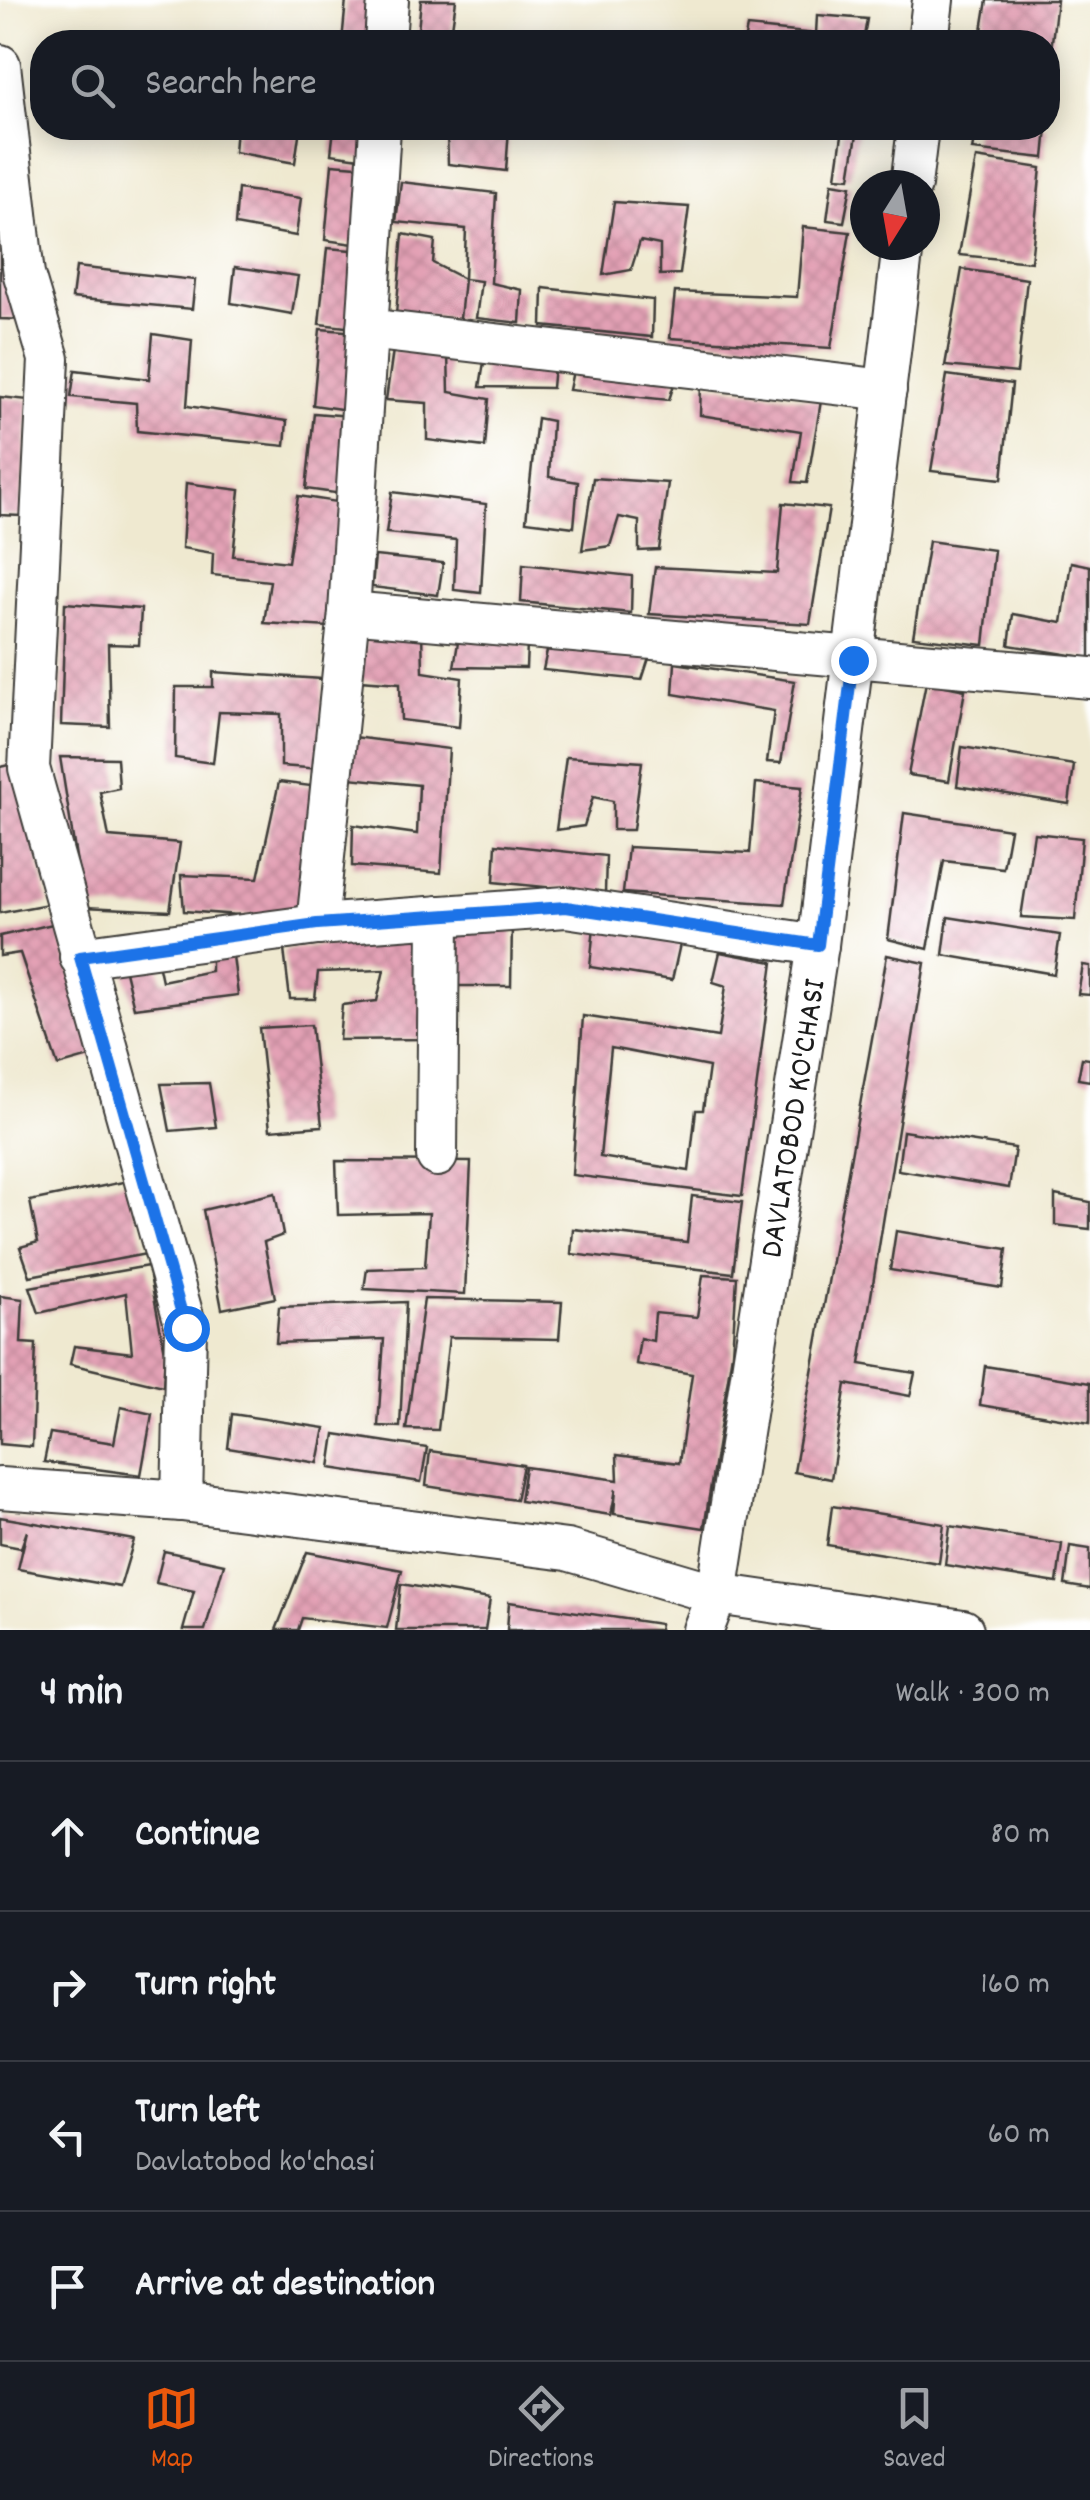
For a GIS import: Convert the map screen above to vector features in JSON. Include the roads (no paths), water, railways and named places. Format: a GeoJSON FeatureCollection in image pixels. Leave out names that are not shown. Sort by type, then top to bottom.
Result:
{"type":"FeatureCollection","features":[{"type":"Feature","properties":{"kind":"street"},"geometry":{"type":"LineString","coordinates":[[386,30],[388,0]]}},
{"type":"Feature","properties":{"kind":"street"},"geometry":{"type":"LineString","coordinates":[[929,30],[933,0]]}},
{"type":"Feature","properties":{"kind":"street"},"geometry":{"type":"LineString","coordinates":[[0,65],[24,275],[49,359],[29,768],[186,1328],[182,1501]]}},
{"type":"Feature","properties":{"kind":"street"},"geometry":{"type":"LineString","coordinates":[[317,924],[349,612],[379,140]]}},
{"type":"Feature","properties":{"kind":"street"},"geometry":{"type":"LineString","coordinates":[[913,170],[917,140]]}},
{"type":"Feature","properties":{"kind":"street","name":"DAVLATOBOD KO'CHASI"},"geometry":{"type":"LineString","coordinates":[[710,1612],[818,945],[901,260]]}},
{"type":"Feature","properties":{"kind":"street"},"geometry":{"type":"LineString","coordinates":[[367,329],[886,390]]}},
{"type":"Feature","properties":{"kind":"street"},"geometry":{"type":"LineString","coordinates":[[349,612],[853,660],[1090,678]]}},
{"type":"Feature","properties":{"kind":"street"},"geometry":{"type":"LineString","coordinates":[[80,957],[317,924],[566,907],[818,945]]}},
{"type":"Feature","properties":{"kind":"street"},"geometry":{"type":"LineString","coordinates":[[438,1156],[440,916]]}},
{"type":"Feature","properties":{"kind":"street"},"geometry":{"type":"LineString","coordinates":[[0,1488],[182,1501],[567,1550],[710,1612],[962,1630]]}}]}
